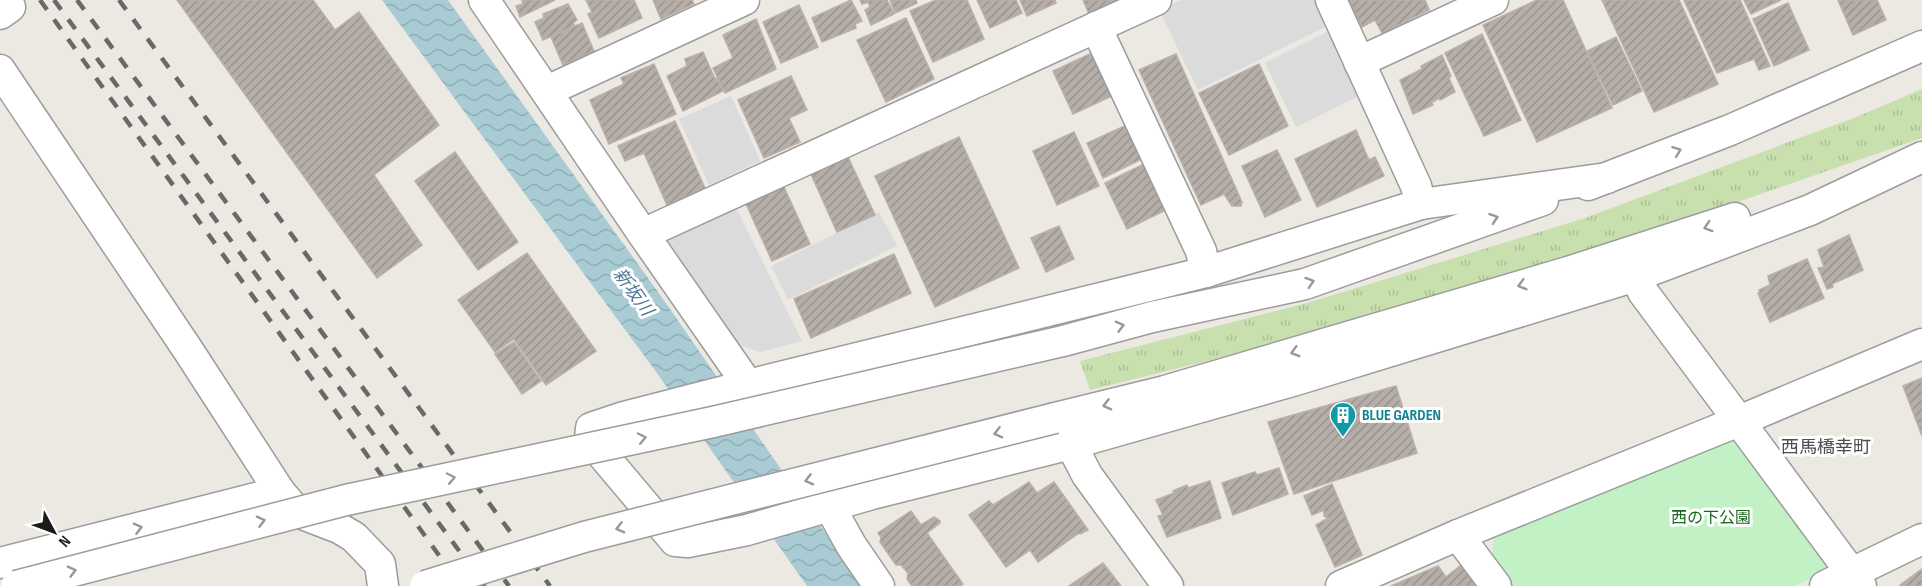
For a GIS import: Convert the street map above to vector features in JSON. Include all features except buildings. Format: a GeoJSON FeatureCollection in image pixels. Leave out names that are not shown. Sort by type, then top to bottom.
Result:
{"type":"FeatureCollection","features":[{"type":"Feature","properties":{"kind":"street"},"geometry":{"type":"LineString","coordinates":[[0,14],[10,7],[5,0]]}},
{"type":"Feature","properties":{"kind":"street"},"geometry":{"type":"LineString","coordinates":[[484,0],[642,234],[748,385]]}},
{"type":"Feature","properties":{"kind":"street"},"geometry":{"type":"LineString","coordinates":[[547,91],[744,0]]}},
{"type":"Feature","properties":{"kind":"street"},"geometry":{"type":"LineString","coordinates":[[642,234],[1156,0]]}},
{"type":"Feature","properties":{"kind":"street"},"geometry":{"type":"LineString","coordinates":[[1330,0],[1416,186],[1421,204]]}},
{"type":"Feature","properties":{"kind":"street"},"geometry":{"type":"LineString","coordinates":[[1359,62],[1493,0]]}},
{"type":"Feature","properties":{"kind":"street"},"geometry":{"type":"LineString","coordinates":[[1096,27],[1201,251],[1206,272]]}},
{"type":"Feature","properties":{"kind":"street"},"geometry":{"type":"LineString","coordinates":[[16,586],[346,500],[713,422],[1063,341],[1152,317],[1305,284],[1607,178],[1730,130],[1922,46]]}},
{"type":"Feature","properties":{"kind":"street"},"geometry":{"type":"LineString","coordinates":[[0,70],[188,350],[280,492],[292,506],[305,515],[339,528],[354,537],[375,565]]}},
{"type":"Feature","properties":{"kind":"street"},"geometry":{"type":"LineString","coordinates":[[425,586],[584,537],[1165,391],[1568,272],[1767,208],[1922,152]]}},
{"type":"Feature","properties":{"kind":"street"},"geometry":{"type":"LineString","coordinates":[[1607,178],[1421,204],[1206,272],[660,408],[591,428],[590,440],[675,541],[688,542],[747,530],[872,494],[1071,444],[1296,381],[1636,276],[1810,210],[1922,157]]}},
{"type":"Feature","properties":{"kind":"street"},"geometry":{"type":"LineString","coordinates":[[1636,276],[1643,292],[1856,580]]}},
{"type":"Feature","properties":{"kind":"street"},"geometry":{"type":"LineString","coordinates":[[1341,586],[1458,535],[1922,344]]}},
{"type":"Feature","properties":{"kind":"street"},"geometry":{"type":"LineString","coordinates":[[1071,444],[1087,475],[1168,586]]}},
{"type":"Feature","properties":{"kind":"street"},"geometry":{"type":"LineString","coordinates":[[0,562],[280,492]]}},
{"type":"Feature","properties":{"kind":"street"},"geometry":{"type":"LineString","coordinates":[[830,507],[851,545],[879,586]]}},
{"type":"Feature","properties":{"kind":"street"},"geometry":{"type":"LineString","coordinates":[[1458,535],[1496,586]]}},
{"type":"Feature","properties":{"kind":"street"},"geometry":{"type":"LineString","coordinates":[[1825,586],[1856,580],[1922,539]]}},
{"type":"Feature","properties":{"kind":"green space"},"geometry":{"type":"Polygon","coordinates":[[[1922,89],[1922,138],[1614,244],[1353,322],[1090,390],[1080,361],[1307,303],[1582,219],[1859,116],[1922,89]]]}},
{"type":"Feature","properties":{"kind":"green space","name":"西の下公園"},"geometry":{"type":"Polygon","coordinates":[[[1720,441],[1742,441],[1824,555],[1825,568],[1818,575],[1795,586],[1512,586],[1492,559],[1494,532],[1720,441]]]}},
{"type":"Feature","properties":{"kind":"shaded area"},"geometry":{"type":"Polygon","coordinates":[[[1182,0],[1317,0],[1329,25],[1198,90],[1159,10],[1182,0]]]}},
{"type":"Feature","properties":{"kind":"shaded area"},"geometry":{"type":"Polygon","coordinates":[[[1331,30],[1363,94],[1296,127],[1265,63],[1331,30]]]}},
{"type":"Feature","properties":{"kind":"shaded area"},"geometry":{"type":"Polygon","coordinates":[[[731,96],[760,161],[709,185],[679,119],[731,96]]]}},
{"type":"Feature","properties":{"kind":"shaded area"},"geometry":{"type":"Polygon","coordinates":[[[734,204],[802,341],[760,352],[737,344],[660,239],[734,204]]]}},
{"type":"Feature","properties":{"kind":"shaded area"},"geometry":{"type":"Polygon","coordinates":[[[879,212],[897,246],[788,300],[771,266],[879,212]]]}},
{"type":"Feature","properties":{"kind":"water","name":"新坂川"},"geometry":{"type":"Polygon","coordinates":[[[382,0],[448,0],[663,299],[862,586],[807,586],[654,369],[382,0]]]}},
{"type":"Feature","properties":{"kind":"waterway"},"geometry":{"type":"LineString","coordinates":[[748,513],[766,510]]}},
{"type":"Feature","properties":{"kind":"railway"},"geometry":{"type":"LineString","coordinates":[[40,0],[461,586]]}},
{"type":"Feature","properties":{"kind":"railway"},"geometry":{"type":"LineString","coordinates":[[54,0],[485,586]]}},
{"type":"Feature","properties":{"kind":"railway"},"geometry":{"type":"LineString","coordinates":[[77,0],[509,586]]}},
{"type":"Feature","properties":{"kind":"railway"},"geometry":{"type":"LineString","coordinates":[[119,0],[550,586]]}},
{"type":"Feature","properties":{"kind":"place","name":"BLUE GARDEN"},"geometry":{"type":"Point","coordinates":[1343,438]}},
{"type":"Feature","properties":{"kind":"district","name":"西馬橋幸町"},"geometry":{"type":"Point","coordinates":[1826,447]}}]}
